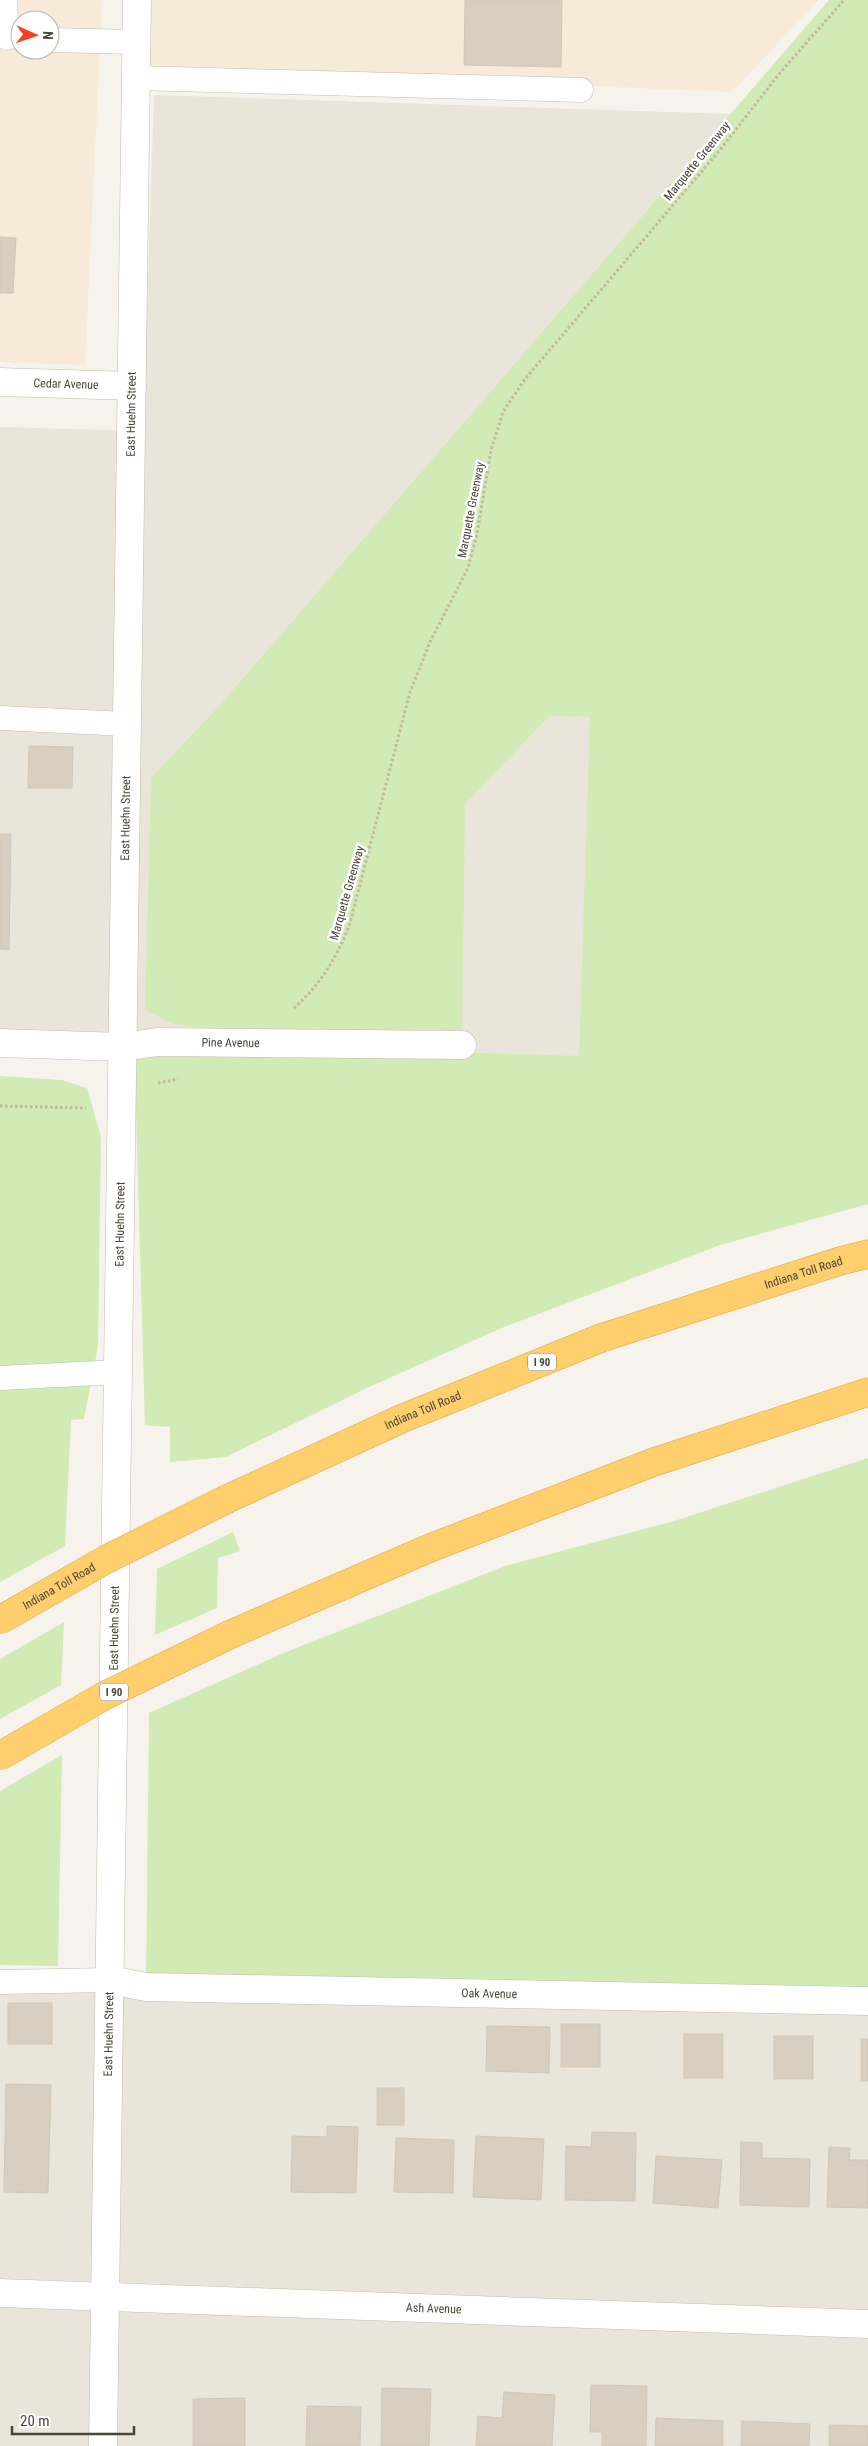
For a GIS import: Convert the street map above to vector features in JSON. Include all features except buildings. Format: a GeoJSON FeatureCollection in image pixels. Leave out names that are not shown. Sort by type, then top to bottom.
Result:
{"type":"FeatureCollection","features":[{"type":"Feature","properties":{"kind":"highway","name":"Indiana Toll Road"},"geometry":{"type":"LineString","coordinates":[[0,1620],[107,1559],[226,1499],[401,1419],[601,1338],[840,1261],[868,1254]]}},
{"type":"Feature","properties":{"kind":"highway","name":"I 90"},"geometry":{"type":"LineString","coordinates":[[0,1756],[104,1696],[231,1634],[430,1548],[645,1465],[868,1392]]}},
{"type":"Feature","properties":{"kind":"street","name":"East Huehn Street"},"geometry":{"type":"LineString","coordinates":[[103,2446],[137,0]]}},
{"type":"Feature","properties":{"kind":"street","name":"Cedar Avenue"},"geometry":{"type":"LineString","coordinates":[[0,382],[132,386]]}},
{"type":"Feature","properties":{"kind":"street","name":"Pine Avenue"},"geometry":{"type":"LineString","coordinates":[[0,1043],[122,1047],[158,1042],[462,1045]]}},
{"type":"Feature","properties":{"kind":"street","name":"Oak Avenue"},"geometry":{"type":"LineString","coordinates":[[110,1980],[146,1987],[868,2001]]}},
{"type":"Feature","properties":{"kind":"street","name":"Ash Avenue"},"geometry":{"type":"LineString","coordinates":[[0,2293],[868,2324]]}},
{"type":"Feature","properties":{"kind":"lane"},"geometry":{"type":"LineString","coordinates":[[5,0],[9,38]]}},
{"type":"Feature","properties":{"kind":"lane"},"geometry":{"type":"LineString","coordinates":[[60,40],[136,42]]}},
{"type":"Feature","properties":{"kind":"lane"},"geometry":{"type":"LineString","coordinates":[[136,78],[581,90]]}},
{"type":"Feature","properties":{"kind":"lane"},"geometry":{"type":"LineString","coordinates":[[0,718],[127,724]]}},
{"type":"Feature","properties":{"kind":"lane"},"geometry":{"type":"LineString","coordinates":[[0,1378],[118,1372]]}},
{"type":"Feature","properties":{"kind":"lane"},"geometry":{"type":"LineString","coordinates":[[0,1982],[110,1980]]}},
{"type":"Feature","properties":{"kind":"path","name":"Marquette Greenway"},"geometry":{"type":"LineString","coordinates":[[288,1012],[296,1007],[320,980],[339,952],[350,924],[410,692],[430,642],[468,568],[477,534],[492,450],[503,412],[525,379],[720,150],[779,74],[844,0]]}},
{"type":"Feature","properties":{"kind":"path"},"geometry":{"type":"LineString","coordinates":[[153,1083],[176,1080],[183,1077]]}},
{"type":"Feature","properties":{"kind":"path"},"geometry":{"type":"LineString","coordinates":[[0,1106],[88,1108]]}},
{"type":"Feature","properties":{"kind":"shaded area"},"geometry":{"type":"Polygon","coordinates":[[[0,0],[102,0],[85,365],[0,362],[0,0]]]}},
{"type":"Feature","properties":{"kind":"shaded area"},"geometry":{"type":"Polygon","coordinates":[[[148,0],[819,0],[732,92],[147,68],[148,0]]]}},
{"type":"Feature","properties":{"kind":"shaded area"},"geometry":{"type":"Polygon","coordinates":[[[154,95],[731,114],[221,705],[591,717],[579,1057],[0,1039],[0,427],[143,431],[154,95]]]}},
{"type":"Feature","properties":{"kind":"shaded area"},"geometry":{"type":"Polygon","coordinates":[[[0,1982],[868,2001],[868,2446],[0,2446],[0,1982]]]}},
{"type":"Feature","properties":{"kind":"green space"},"geometry":{"type":"Polygon","coordinates":[[[829,0],[868,0],[868,1204],[720,1245],[504,1327],[369,1387],[226,1457],[170,1462],[170,1427],[145,1425],[134,1042],[579,1056],[590,717],[549,716],[465,804],[462,1030],[231,1035],[171,1023],[145,1010],[151,778],[220,705],[829,0]]]}},
{"type":"Feature","properties":{"kind":"green space"},"geometry":{"type":"Polygon","coordinates":[[[0,1076],[62,1080],[87,1088],[101,1137],[98,1346],[84,1419],[71,1420],[65,1546],[0,1582],[0,1076]]]}},
{"type":"Feature","properties":{"kind":"green space"},"geometry":{"type":"Polygon","coordinates":[[[868,1458],[868,2001],[146,1987],[149,1713],[286,1652],[505,1566],[674,1521],[868,1458]]]}},
{"type":"Feature","properties":{"kind":"green space"},"geometry":{"type":"Polygon","coordinates":[[[233,1532],[240,1551],[218,1558],[217,1608],[155,1635],[157,1569],[233,1532]]]}},
{"type":"Feature","properties":{"kind":"green space"},"geometry":{"type":"Polygon","coordinates":[[[64,1622],[61,1685],[0,1719],[0,1659],[64,1622]]]}},
{"type":"Feature","properties":{"kind":"green space"},"geometry":{"type":"Polygon","coordinates":[[[62,1755],[58,1966],[0,1965],[0,1791],[62,1755]]]}}]}
